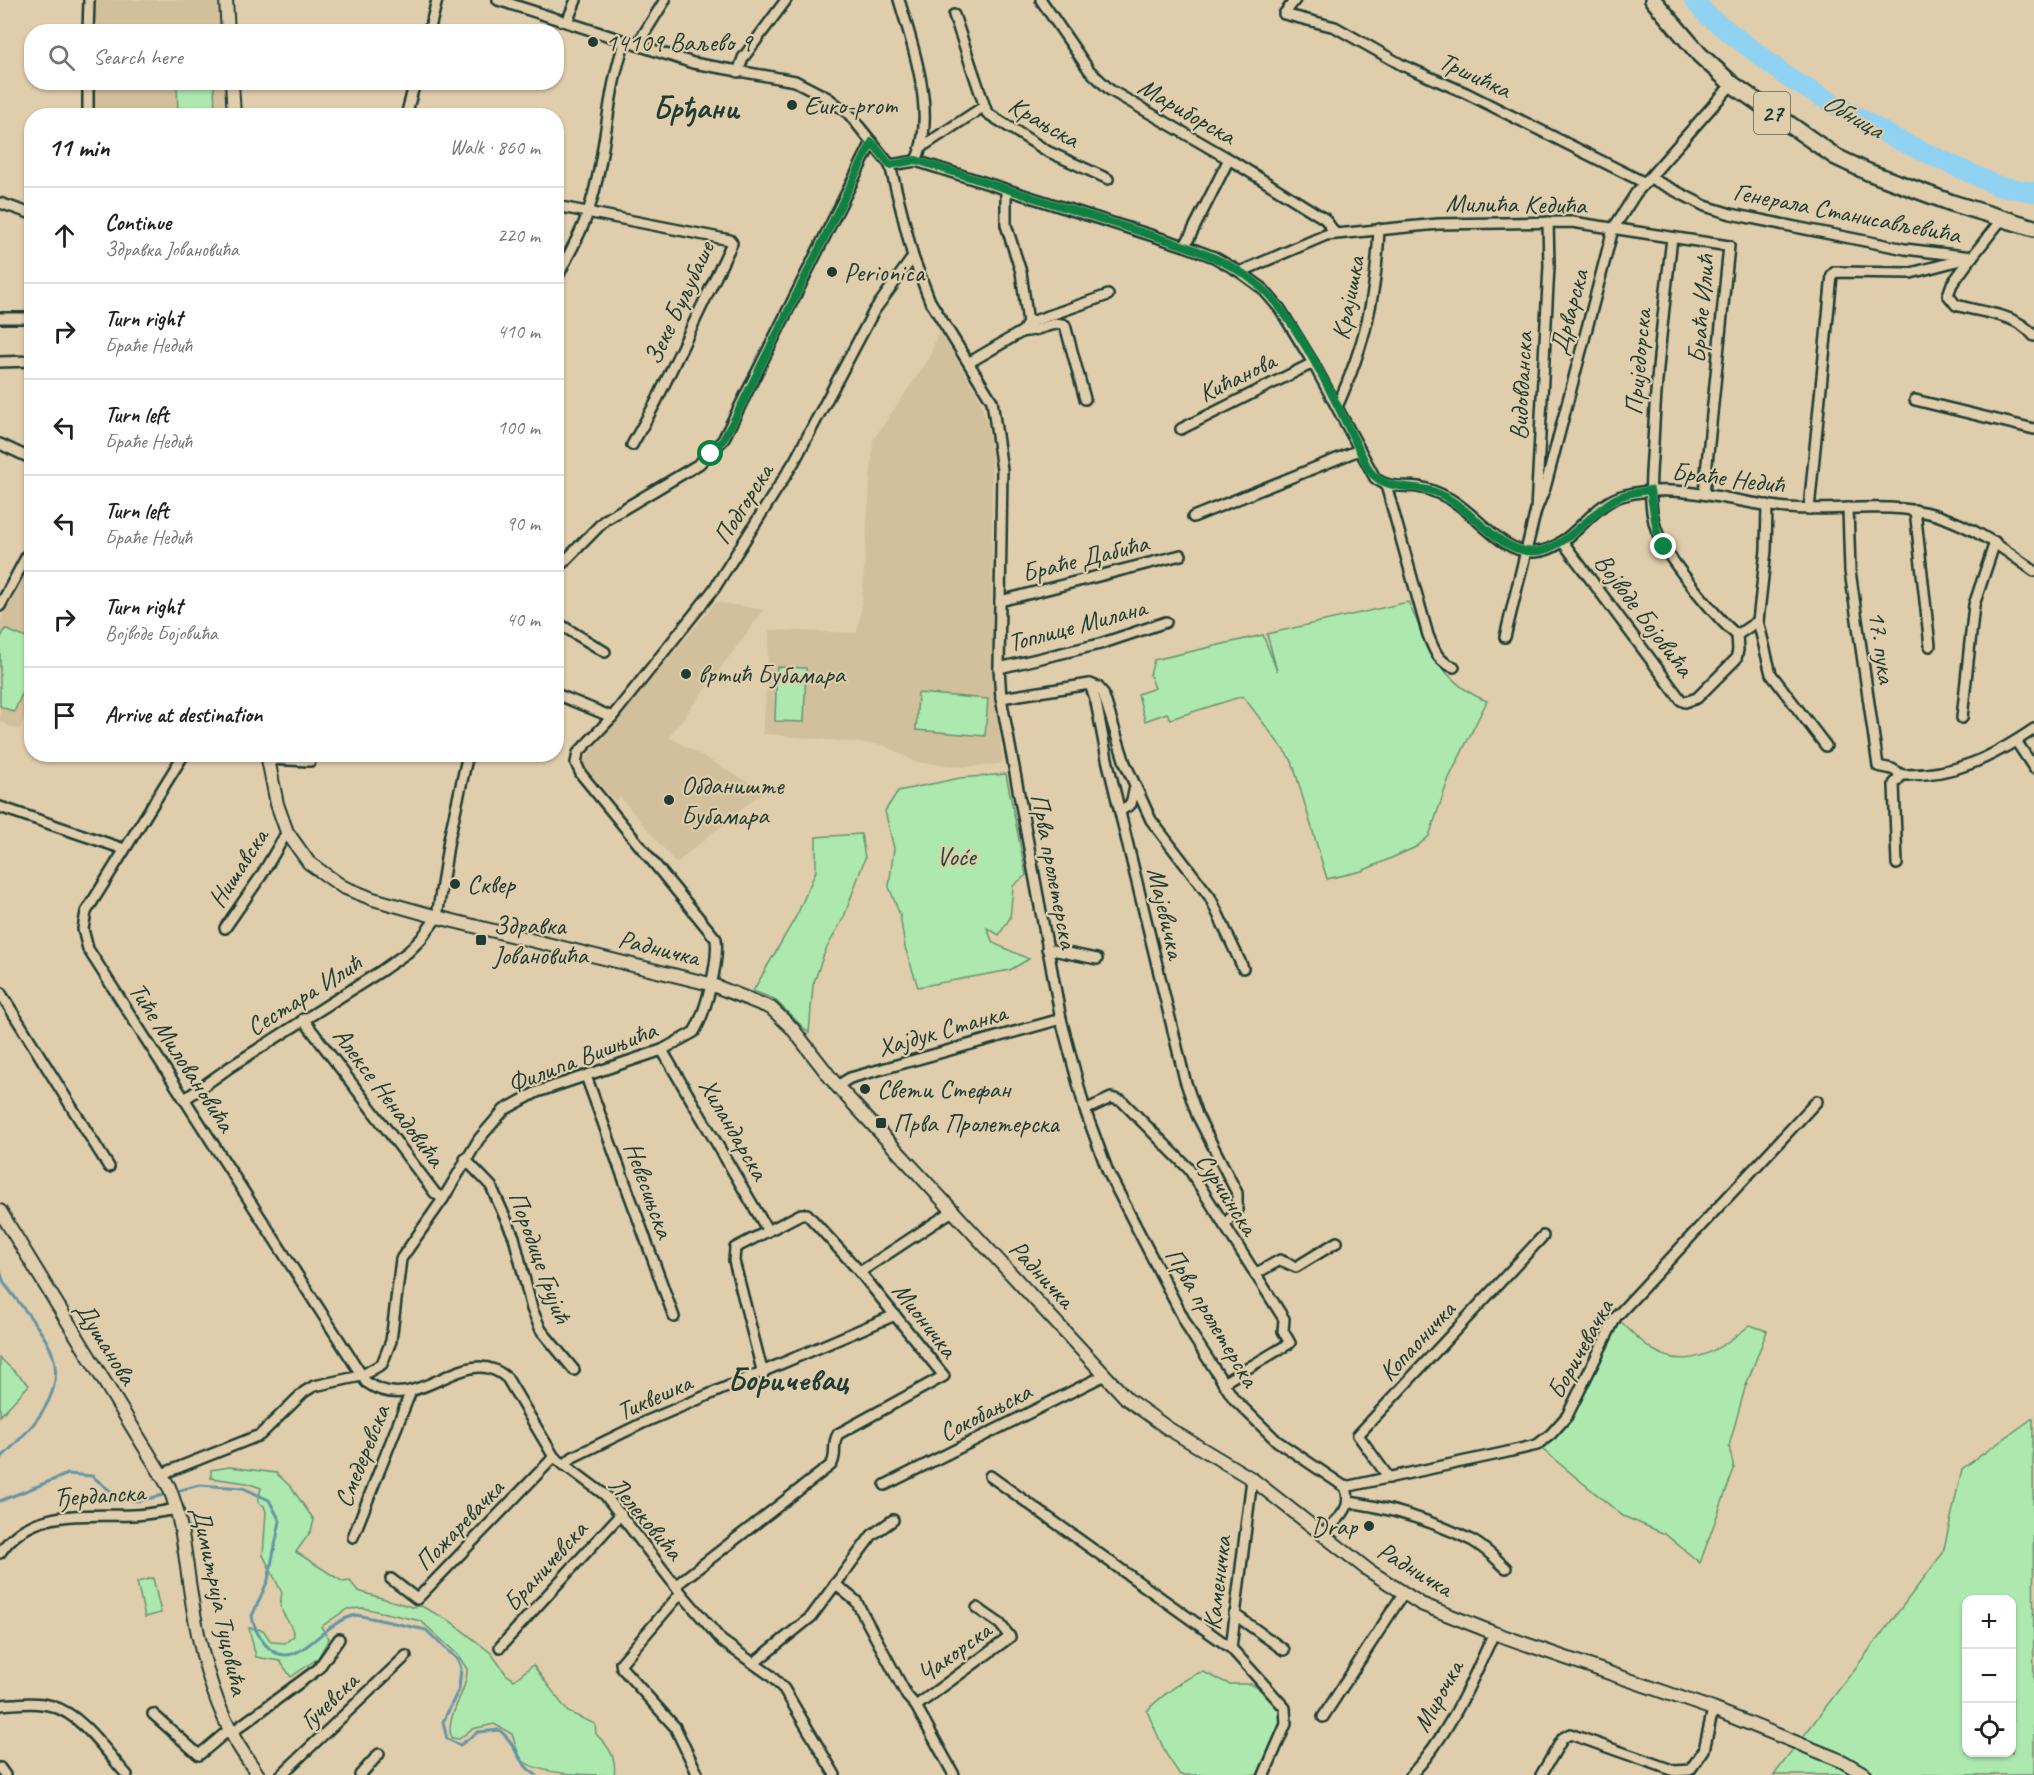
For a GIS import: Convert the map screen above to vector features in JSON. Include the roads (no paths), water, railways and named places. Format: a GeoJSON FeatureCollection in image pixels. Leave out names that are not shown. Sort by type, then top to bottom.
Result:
{"type":"FeatureCollection","features":[{"type":"Feature","properties":{"kind":"main road","name":"27"},"geometry":{"type":"LineString","coordinates":[[1653,0],[1700,55],[1732,84],[1820,147],[1849,164],[2001,220],[2034,228]]}},
{"type":"Feature","properties":{"kind":"street"},"geometry":{"type":"LineString","coordinates":[[88,24],[89,0]]}},
{"type":"Feature","properties":{"kind":"street"},"geometry":{"type":"LineString","coordinates":[[226,0],[228,24]]}},
{"type":"Feature","properties":{"kind":"street"},"geometry":{"type":"LineString","coordinates":[[431,24],[437,0]]}},
{"type":"Feature","properties":{"kind":"street","name":"Прва пролетерска"},"geometry":{"type":"LineString","coordinates":[[498,0],[693,63],[738,72],[788,78],[806,86],[849,114],[890,165],[913,257],[930,301],[970,362],[992,401],[1002,470],[999,601],[1001,698],[1061,1019],[1085,1110],[1108,1172],[1191,1333],[1223,1383],[1260,1427],[1345,1487]]}},
{"type":"Feature","properties":{"kind":"street"},"geometry":{"type":"LineString","coordinates":[[567,22],[576,0]]}},
{"type":"Feature","properties":{"kind":"street"},"geometry":{"type":"LineString","coordinates":[[636,45],[665,0]]}},
{"type":"Feature","properties":{"kind":"street"},"geometry":{"type":"LineString","coordinates":[[738,72],[743,58],[786,0]]}},
{"type":"Feature","properties":{"kind":"street"},"geometry":{"type":"LineString","coordinates":[[899,0],[919,74],[924,118],[923,146],[916,160]]}},
{"type":"Feature","properties":{"kind":"street","name":"Мариборска"},"geometry":{"type":"LineString","coordinates":[[1041,0],[1089,70],[1102,83],[1121,98],[1230,159],[1325,219],[1335,233]]}},
{"type":"Feature","properties":{"kind":"street","name":"Тршићка"},"geometry":{"type":"LineString","coordinates":[[1295,0],[1284,14],[1335,27],[1402,65],[1466,93],[1647,181]]}},
{"type":"Feature","properties":{"kind":"street","name":"Крањска"},"geometry":{"type":"LineString","coordinates":[[954,15],[983,107],[992,117],[1047,151],[1108,179]]}},
{"type":"Feature","properties":{"kind":"street"},"geometry":{"type":"LineString","coordinates":[[564,264],[589,211],[597,178],[615,70],[625,41]]}},
{"type":"Feature","properties":{"kind":"street","name":"Милића Кедића"},"geometry":{"type":"LineString","coordinates":[[1240,272],[1316,238],[1335,233],[1438,224],[1548,222],[1613,229],[1628,204],[1732,84]]}},
{"type":"Feature","properties":{"kind":"street"},"geometry":{"type":"LineString","coordinates":[[88,90],[88,108]]}},
{"type":"Feature","properties":{"kind":"street"},"geometry":{"type":"LineString","coordinates":[[232,90],[234,108]]}},
{"type":"Feature","properties":{"kind":"street"},"geometry":{"type":"LineString","coordinates":[[408,108],[413,90]]}},
{"type":"Feature","properties":{"kind":"street"},"geometry":{"type":"LineString","coordinates":[[923,146],[983,107]]}},
{"type":"Feature","properties":{"kind":"street"},"geometry":{"type":"LineString","coordinates":[[564,562],[605,520],[699,464],[723,440],[872,142]]}},
{"type":"Feature","properties":{"kind":"street"},"geometry":{"type":"LineString","coordinates":[[1185,246],[1230,159]]}},
{"type":"Feature","properties":{"kind":"street"},"geometry":{"type":"LineString","coordinates":[[890,165],[916,160],[1185,246],[1214,257],[1262,288],[1280,309],[1313,363],[1369,470],[1386,485],[1428,635],[1436,655],[1442,662],[1454,667]]}},
{"type":"Feature","properties":{"kind":"street","name":"Генерала Станисављевића"},"geometry":{"type":"LineString","coordinates":[[1647,181],[1705,206],[1731,214],[1905,249],[1972,257]]}},
{"type":"Feature","properties":{"kind":"street"},"geometry":{"type":"LineString","coordinates":[[1006,190],[1006,225],[1021,272],[1025,327]]}},
{"type":"Feature","properties":{"kind":"street"},"geometry":{"type":"LineString","coordinates":[[0,203],[24,211]]}},
{"type":"Feature","properties":{"kind":"street","name":"Зеке Буљубаше"},"geometry":{"type":"LineString","coordinates":[[564,207],[730,240],[732,243],[656,402],[632,445]]}},
{"type":"Feature","properties":{"kind":"street"},"geometry":{"type":"LineString","coordinates":[[2001,220],[1952,284],[1948,295],[1956,305],[2004,316],[2029,329],[2034,336]]}},
{"type":"Feature","properties":{"kind":"street","name":"Видовданска"},"geometry":{"type":"LineString","coordinates":[[1505,637],[1536,510],[1549,266],[1548,222]]}},
{"type":"Feature","properties":{"kind":"street","name":"Крајишка"},"geometry":{"type":"LineString","coordinates":[[1337,407],[1362,348],[1372,309],[1379,229]]}},
{"type":"Feature","properties":{"kind":"street","name":"Браће Илић"},"geometry":{"type":"LineString","coordinates":[[1613,229],[1729,246],[1704,493]]}},
{"type":"Feature","properties":{"kind":"street","name":"Дрварска"},"geometry":{"type":"LineString","coordinates":[[1536,510],[1545,488],[1613,229]]}},
{"type":"Feature","properties":{"kind":"street","name":"Приједорска"},"geometry":{"type":"LineString","coordinates":[[1650,490],[1661,327],[1672,238]]}},
{"type":"Feature","properties":{"kind":"street","name":"Подгорска"},"geometry":{"type":"LineString","coordinates":[[578,753],[612,717],[692,619],[734,558],[794,462],[874,311],[913,257]]}},
{"type":"Feature","properties":{"kind":"street"},"geometry":{"type":"LineString","coordinates":[[1809,509],[1832,276],[1835,273],[1888,275],[1922,272],[1972,257]]}},
{"type":"Feature","properties":{"kind":"street"},"geometry":{"type":"LineString","coordinates":[[970,362],[1025,327],[1108,295]]}},
{"type":"Feature","properties":{"kind":"street"},"geometry":{"type":"LineString","coordinates":[[0,318],[24,318]]}},
{"type":"Feature","properties":{"kind":"street"},"geometry":{"type":"LineString","coordinates":[[1025,327],[1033,331],[1055,324],[1065,325],[1085,399]]}},
{"type":"Feature","properties":{"kind":"street"},"geometry":{"type":"LineString","coordinates":[[0,362],[24,361]]}},
{"type":"Feature","properties":{"kind":"street","name":"Кићанова"},"geometry":{"type":"LineString","coordinates":[[1180,429],[1313,363]]}},
{"type":"Feature","properties":{"kind":"street"},"geometry":{"type":"LineString","coordinates":[[1915,400],[2034,429]]}},
{"type":"Feature","properties":{"kind":"street"},"geometry":{"type":"LineString","coordinates":[[0,444],[24,455]]}},
{"type":"Feature","properties":{"kind":"street"},"geometry":{"type":"LineString","coordinates":[[1193,517],[1359,450]]}},
{"type":"Feature","properties":{"kind":"street"},"geometry":{"type":"LineString","coordinates":[[1386,485],[1417,487],[1443,495],[1467,510],[1511,546],[1527,551]]}},
{"type":"Feature","properties":{"kind":"street"},"geometry":{"type":"LineString","coordinates":[[1650,490],[1657,532],[1664,547],[1720,620],[1737,635],[1758,621]]}},
{"type":"Feature","properties":{"kind":"street","name":"Браће Недић"},"geometry":{"type":"LineString","coordinates":[[1527,551],[1544,550],[1563,541],[1615,499],[1650,490],[1704,493],[1767,505],[1809,509],[1915,510],[1963,525],[1995,542],[2034,571]]}},
{"type":"Feature","properties":{"kind":"street"},"geometry":{"type":"LineString","coordinates":[[1767,505],[1766,550],[1758,621],[1771,674],[1826,746]]}},
{"type":"Feature","properties":{"kind":"street","name":"17. пука"},"geometry":{"type":"LineString","coordinates":[[1848,508],[1850,571],[1878,766],[1892,769],[1902,775]]}},
{"type":"Feature","properties":{"kind":"street"},"geometry":{"type":"LineString","coordinates":[[1915,510],[1930,646]]}},
{"type":"Feature","properties":{"kind":"street","name":"Војводе Бојовића"},"geometry":{"type":"LineString","coordinates":[[1563,541],[1685,702],[1697,698],[1736,659],[1737,635]]}},
{"type":"Feature","properties":{"kind":"street"},"geometry":{"type":"LineString","coordinates":[[1962,718],[1974,605],[1995,542]]}},
{"type":"Feature","properties":{"kind":"street","name":"Браће Дабића"},"geometry":{"type":"LineString","coordinates":[[999,601],[1181,555]]}},
{"type":"Feature","properties":{"kind":"street"},"geometry":{"type":"LineString","coordinates":[[0,606],[24,561]]}},
{"type":"Feature","properties":{"kind":"street","name":"Топлице Милана"},"geometry":{"type":"LineString","coordinates":[[999,668],[1100,644],[1166,622]]}},
{"type":"Feature","properties":{"kind":"street"},"geometry":{"type":"LineString","coordinates":[[564,627],[605,652]]}},
{"type":"Feature","properties":{"kind":"street"},"geometry":{"type":"LineString","coordinates":[[1001,698],[1090,684],[1098,687],[1103,693],[1135,787],[1165,841],[1217,909],[1228,939],[1243,968]]}},
{"type":"Feature","properties":{"kind":"street","name":"Мајевичка"},"geometry":{"type":"LineString","coordinates":[[1090,684],[1185,1080],[1197,1115],[1237,1193],[1237,1211],[1224,1225]]}},
{"type":"Feature","properties":{"kind":"street"},"geometry":{"type":"LineString","coordinates":[[564,697],[612,717]]}},
{"type":"Feature","properties":{"kind":"street"},"geometry":{"type":"LineString","coordinates":[[1896,864],[1894,784],[1902,775],[1956,771],[2016,741],[2034,729]]}},
{"type":"Feature","properties":{"kind":"street"},"geometry":{"type":"LineString","coordinates":[[2016,741],[2034,768]]}},
{"type":"Feature","properties":{"kind":"street","name":"Филипа Вишњића"},"geometry":{"type":"LineString","coordinates":[[162,1474],[260,1435],[304,1392],[314,1386],[361,1376],[375,1370],[386,1359],[391,1341],[401,1259],[443,1199],[465,1159],[487,1128],[515,1103],[537,1092],[662,1050],[694,1032],[710,984],[717,949],[716,939],[581,774],[576,763],[578,753]]}},
{"type":"Feature","properties":{"kind":"street","name":"Тиће Миловановића"},"geometry":{"type":"LineString","coordinates":[[179,762],[86,912],[83,928],[85,941],[361,1376]]}},
{"type":"Feature","properties":{"kind":"street","name":"Радничка"},"geometry":{"type":"LineString","coordinates":[[268,762],[277,804],[287,832],[309,863],[336,883],[373,899],[437,917],[710,984],[762,1003],[780,1014],[837,1086],[1132,1403],[1147,1415],[1252,1479],[1403,1594],[1440,1612],[1494,1633],[1713,1709],[1842,1761],[1866,1775]]}},
{"type":"Feature","properties":{"kind":"street"},"geometry":{"type":"LineString","coordinates":[[437,917],[449,839],[466,762]]}},
{"type":"Feature","properties":{"kind":"street"},"geometry":{"type":"LineString","coordinates":[[1120,812],[1131,804],[1135,787]]}},
{"type":"Feature","properties":{"kind":"street"},"geometry":{"type":"LineString","coordinates":[[0,807],[124,849]]}},
{"type":"Feature","properties":{"kind":"street","name":"Нишавска"},"geometry":{"type":"LineString","coordinates":[[225,928],[261,876],[287,832]]}},
{"type":"Feature","properties":{"kind":"street","name":"Сестара Илић"},"geometry":{"type":"LineString","coordinates":[[185,1100],[303,1019],[408,952],[437,917]]}},
{"type":"Feature","properties":{"kind":"street"},"geometry":{"type":"LineString","coordinates":[[1047,949],[1097,959]]}},
{"type":"Feature","properties":{"kind":"street"},"geometry":{"type":"LineString","coordinates":[[0,992],[109,1167]]}},
{"type":"Feature","properties":{"kind":"street","name":"Алексе Ненадовића"},"geometry":{"type":"LineString","coordinates":[[303,1019],[435,1193],[443,1199]]}},
{"type":"Feature","properties":{"kind":"street","name":"Хајдук Станка"},"geometry":{"type":"LineString","coordinates":[[837,1086],[850,1078],[1061,1019]]}},
{"type":"Feature","properties":{"kind":"street","name":"Хиландарска"},"geometry":{"type":"LineString","coordinates":[[662,1050],[768,1231]]}},
{"type":"Feature","properties":{"kind":"street","name":"Невесињска"},"geometry":{"type":"LineString","coordinates":[[586,1076],[674,1317]]}},
{"type":"Feature","properties":{"kind":"street","name":"Сурчинска"},"geometry":{"type":"LineString","coordinates":[[1085,1110],[1111,1098],[1122,1101],[1189,1169],[1255,1275],[1280,1260],[1286,1260],[1296,1267],[1337,1242]]}},
{"type":"Feature","properties":{"kind":"street","name":"Боричевачка"},"geometry":{"type":"LineString","coordinates":[[1345,1487],[1537,1444],[1551,1434],[1567,1416],[1616,1317],[1817,1101]]}},
{"type":"Feature","properties":{"kind":"street","name":"Породице Грујић"},"geometry":{"type":"LineString","coordinates":[[465,1159],[491,1186],[514,1237],[538,1324],[549,1341],[574,1370]]}},
{"type":"Feature","properties":{"kind":"street","name":"Мионичка"},"geometry":{"type":"LineString","coordinates":[[698,1775],[675,1726],[624,1673],[621,1663],[678,1590],[831,1465],[835,1455],[833,1445],[838,1434],[944,1376],[860,1272],[954,1210]]}},
{"type":"Feature","properties":{"kind":"street","name":"Душанова"},"geometry":{"type":"LineString","coordinates":[[0,1211],[53,1301],[162,1474],[174,1498]]}},
{"type":"Feature","properties":{"kind":"street"},"geometry":{"type":"LineString","coordinates":[[763,1374],[732,1254],[735,1248],[801,1214],[807,1214],[860,1272]]}},
{"type":"Feature","properties":{"kind":"street","name":"Копаоничка"},"geometry":{"type":"LineString","coordinates":[[1389,1478],[1358,1435],[1543,1236]]}},
{"type":"Feature","properties":{"kind":"street"},"geometry":{"type":"LineString","coordinates":[[1223,1383],[1290,1343],[1283,1331],[1284,1319],[1255,1275]]}},
{"type":"Feature","properties":{"kind":"street","name":"Тиквешка"},"geometry":{"type":"LineString","coordinates":[[564,1466],[573,1457],[645,1422],[763,1374],[895,1315]]}},
{"type":"Feature","properties":{"kind":"street","name":"Лелековића"},"geometry":{"type":"LineString","coordinates":[[361,1376],[381,1390],[411,1391],[420,1390],[462,1370],[486,1367],[498,1371],[507,1378],[554,1457],[597,1487],[621,1514],[678,1590],[722,1641],[784,1689],[835,1775]]}},
{"type":"Feature","properties":{"kind":"street","name":"Сокобањска"},"geometry":{"type":"LineString","coordinates":[[885,1485],[1105,1375]]}},
{"type":"Feature","properties":{"kind":"street","name":"Смедеревска"},"geometry":{"type":"LineString","coordinates":[[353,1537],[411,1391]]}},
{"type":"Feature","properties":{"kind":"street","name":"Пожаревачка"},"geometry":{"type":"LineString","coordinates":[[391,1579],[417,1599],[554,1457]]}},
{"type":"Feature","properties":{"kind":"street"},"geometry":{"type":"LineString","coordinates":[[990,1476],[1231,1648]]}},
{"type":"Feature","properties":{"kind":"street","name":"Каменичка"},"geometry":{"type":"LineString","coordinates":[[1252,1479],[1231,1648],[1285,1708],[1286,1724],[1264,1775]]}},
{"type":"Feature","properties":{"kind":"street"},"geometry":{"type":"LineString","coordinates":[[1323,1533],[1345,1511],[1349,1502],[1345,1487]]}},
{"type":"Feature","properties":{"kind":"street","name":"Ђердапска"},"geometry":{"type":"LineString","coordinates":[[0,1553],[21,1531],[44,1520],[67,1515],[132,1515],[174,1498]]}},
{"type":"Feature","properties":{"kind":"street","name":"Димитрија Туцовића"},"geometry":{"type":"LineString","coordinates":[[174,1498],[200,1639],[219,1706],[230,1731],[258,1775]]}},
{"type":"Feature","properties":{"kind":"street"},"geometry":{"type":"LineString","coordinates":[[1349,1502],[1390,1509],[1475,1542],[1506,1568]]}},
{"type":"Feature","properties":{"kind":"street","name":"Браничевска"},"geometry":{"type":"LineString","coordinates":[[500,1647],[621,1514]]}},
{"type":"Feature","properties":{"kind":"street"},"geometry":{"type":"LineString","coordinates":[[754,1664],[811,1617],[872,1535],[893,1520]]}},
{"type":"Feature","properties":{"kind":"street","name":"Чакорска"},"geometry":{"type":"LineString","coordinates":[[835,1584],[856,1601],[907,1696],[916,1706],[954,1775]]}},
{"type":"Feature","properties":{"kind":"street"},"geometry":{"type":"LineString","coordinates":[[1323,1717],[1403,1594]]}},
{"type":"Feature","properties":{"kind":"street","name":"Чакорска"},"geometry":{"type":"LineString","coordinates":[[916,1706],[1010,1637],[1000,1624],[977,1608]]}},
{"type":"Feature","properties":{"kind":"street"},"geometry":{"type":"LineString","coordinates":[[1234,1614],[1284,1650]]}},
{"type":"Feature","properties":{"kind":"street","name":"Мирочка"},"geometry":{"type":"LineString","coordinates":[[1411,1775],[1428,1756],[1453,1716],[1494,1633]]}},
{"type":"Feature","properties":{"kind":"street"},"geometry":{"type":"LineString","coordinates":[[153,1714],[199,1755],[318,1669],[339,1639]]}},
{"type":"Feature","properties":{"kind":"street","name":"Гучевска"},"geometry":{"type":"LineString","coordinates":[[281,1775],[406,1656]]}},
{"type":"Feature","properties":{"kind":"street"},"geometry":{"type":"LineString","coordinates":[[0,1705],[50,1705],[65,1711],[87,1730],[127,1775]]}},
{"type":"Feature","properties":{"kind":"street"},"geometry":{"type":"LineString","coordinates":[[1541,1775],[1563,1738],[1570,1734],[1675,1771],[1690,1770],[1704,1750],[1713,1709]]}},
{"type":"Feature","properties":{"kind":"street"},"geometry":{"type":"LineString","coordinates":[[360,1775],[379,1754]]}},
{"type":"Feature","properties":{"kind":"street"},"geometry":{"type":"LineString","coordinates":[[0,1768],[5,1775]]}},
{"type":"Feature","properties":{"kind":"waterway","name":"Обница"},"geometry":{"type":"LineString","coordinates":[[1694,0],[1707,15],[1790,79],[1894,138],[1998,186],[2034,192]]}},
{"type":"Feature","properties":{"kind":"waterway"},"geometry":{"type":"LineString","coordinates":[[0,1271],[4,1283],[49,1345],[55,1369],[50,1398],[42,1412],[33,1425],[0,1459]]}},
{"type":"Feature","properties":{"kind":"waterway"},"geometry":{"type":"LineString","coordinates":[[0,1501],[68,1474],[92,1476],[120,1499],[139,1501],[167,1494]]}},
{"type":"Feature","properties":{"kind":"waterway"},"geometry":{"type":"LineString","coordinates":[[174,1492],[199,1485],[243,1488],[269,1500],[280,1521],[268,1580],[252,1616],[260,1638],[270,1649],[284,1655],[292,1654],[338,1622],[357,1615],[426,1630],[458,1660],[461,1668],[459,1689],[443,1722],[447,1739],[460,1745],[478,1732],[499,1730],[505,1735],[524,1764],[536,1775]]}},
{"type":"Feature","properties":{"kind":"place","name":"14109 Ваљево 9"},"geometry":{"type":"Point","coordinates":[593,42]}},
{"type":"Feature","properties":{"kind":"place","name":"Euro-prom"},"geometry":{"type":"Point","coordinates":[792,105]}},
{"type":"Feature","properties":{"kind":"place","name":"Perionica"},"geometry":{"type":"Point","coordinates":[832,272]}},
{"type":"Feature","properties":{"kind":"place","name":"вртић Бубамара"},"geometry":{"type":"Point","coordinates":[686,674]}},
{"type":"Feature","properties":{"kind":"place","name":"Обданиште Бубамара"},"geometry":{"type":"Point","coordinates":[669,800]}},
{"type":"Feature","properties":{"kind":"place","name":"Сквер"},"geometry":{"type":"Point","coordinates":[455,884]}},
{"type":"Feature","properties":{"kind":"place","name":"Здравка Јовановића"},"geometry":{"type":"Point","coordinates":[481,940]}},
{"type":"Feature","properties":{"kind":"place","name":"Свети Стефан"},"geometry":{"type":"Point","coordinates":[865,1089]}},
{"type":"Feature","properties":{"kind":"place","name":"Прва Пролетерска"},"geometry":{"type":"Point","coordinates":[881,1123]}},
{"type":"Feature","properties":{"kind":"place","name":"Drap"},"geometry":{"type":"Point","coordinates":[1369,1526]}},
{"type":"Feature","properties":{"kind":"district","name":"Брђани"},"geometry":{"type":"Point","coordinates":[696,107]}},
{"type":"Feature","properties":{"kind":"district","name":"Боричевац"},"geometry":{"type":"Point","coordinates":[788,1379]}},
{"type":"Feature","properties":{"kind":"park label","name":"Voće"},"geometry":{"type":"Point","coordinates":[956,856]}}]}
